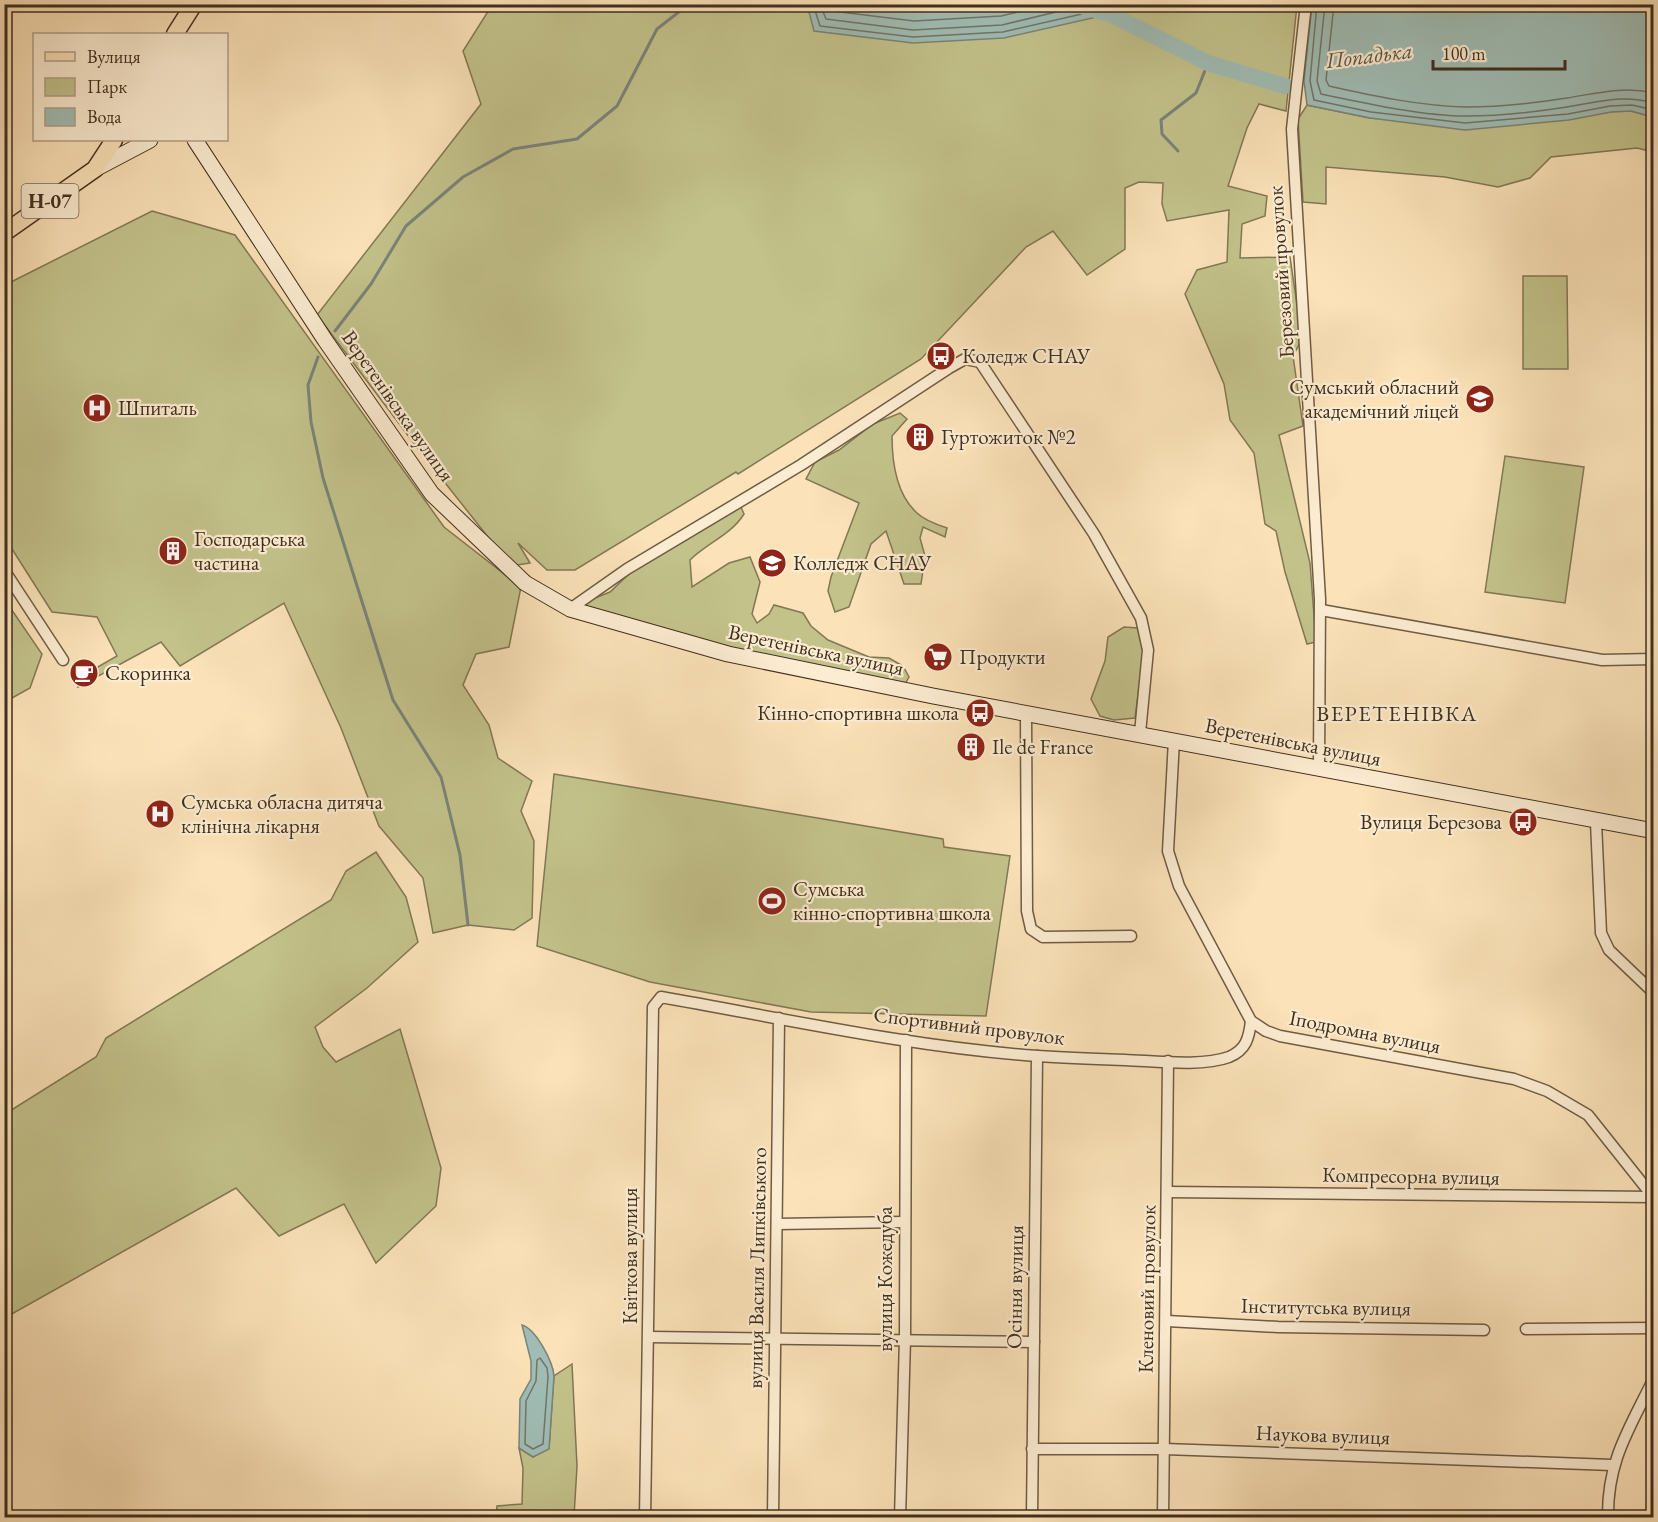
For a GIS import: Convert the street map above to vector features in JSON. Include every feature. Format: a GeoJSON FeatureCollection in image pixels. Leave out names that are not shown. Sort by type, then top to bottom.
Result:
{"type":"FeatureCollection","features":[{"type":"Feature","properties":{"kind":"main road"},"geometry":{"type":"LineString","coordinates":[[176,33],[194,4]]}},
{"type":"Feature","properties":{"kind":"main road","name":"Н-07"},"geometry":{"type":"LineString","coordinates":[[4,233],[95,169],[113,141]]}},
{"type":"Feature","properties":{"kind":"street","name":"Березовий провулок"},"geometry":{"type":"LineString","coordinates":[[1306,4],[1292,129],[1320,610],[1319,767]]}},
{"type":"Feature","properties":{"kind":"street"},"geometry":{"type":"LineString","coordinates":[[95,169],[148,141]]}},
{"type":"Feature","properties":{"kind":"street","name":"Веретенівська вулиця"},"geometry":{"type":"LineString","coordinates":[[196,141],[325,340],[432,494],[525,583],[570,609],[728,654],[1026,714],[1140,733],[1596,822],[1653,831]]}},
{"type":"Feature","properties":{"kind":"street"},"geometry":{"type":"LineString","coordinates":[[570,609],[627,569],[801,465],[949,368],[965,359],[980,362],[988,369],[1094,534],[1141,618],[1148,650],[1140,733]]}},
{"type":"Feature","properties":{"kind":"street"},"geometry":{"type":"LineString","coordinates":[[4,570],[63,660]]}},
{"type":"Feature","properties":{"kind":"street"},"geometry":{"type":"LineString","coordinates":[[1320,610],[1602,660],[1653,659]]}},
{"type":"Feature","properties":{"kind":"street"},"geometry":{"type":"LineString","coordinates":[[1026,714],[1027,911],[1031,929],[1043,937],[1131,936]]}},
{"type":"Feature","properties":{"kind":"street"},"geometry":{"type":"LineString","coordinates":[[1174,740],[1168,852],[1179,886],[1251,1021]]}},
{"type":"Feature","properties":{"kind":"street"},"geometry":{"type":"LineString","coordinates":[[1596,822],[1601,933],[1609,950],[1653,993]]}},
{"type":"Feature","properties":{"kind":"street","name":"Спортивний провулок"},"geometry":{"type":"LineString","coordinates":[[661,997],[906,1041],[1037,1056],[1168,1061],[1228,1057],[1243,1049],[1249,1038],[1251,1021]]}},
{"type":"Feature","properties":{"kind":"street","name":"Квіткова вулиця"},"geometry":{"type":"LineString","coordinates":[[645,1518],[650,1337],[649,1139],[652,1029],[653,1007],[661,997]]}},
{"type":"Feature","properties":{"kind":"street","name":"вулиця Василя Липківського"},"geometry":{"type":"LineString","coordinates":[[773,1518],[777,1337],[779,1018]]}},
{"type":"Feature","properties":{"kind":"street","name":"Іподромна вулиця"},"geometry":{"type":"LineString","coordinates":[[1251,1021],[1266,1031],[1280,1036],[1514,1079],[1547,1091],[1588,1115],[1653,1198]]}},
{"type":"Feature","properties":{"kind":"street","name":"вулиця Кожедуба"},"geometry":{"type":"LineString","coordinates":[[900,1518],[905,1338],[906,1041]]}},
{"type":"Feature","properties":{"kind":"street","name":"Осіння вулиця"},"geometry":{"type":"LineString","coordinates":[[1032,1518],[1037,1056]]}},
{"type":"Feature","properties":{"kind":"street","name":"Кленовий провулок"},"geometry":{"type":"LineString","coordinates":[[1163,1518],[1167,1321],[1168,1061]]}},
{"type":"Feature","properties":{"kind":"street","name":"Компресорна вулиця"},"geometry":{"type":"LineString","coordinates":[[1168,1192],[1653,1198]]}},
{"type":"Feature","properties":{"kind":"street"},"geometry":{"type":"LineString","coordinates":[[777,1224],[904,1222]]}},
{"type":"Feature","properties":{"kind":"street","name":"Інститутська вулиця"},"geometry":{"type":"LineString","coordinates":[[1167,1321],[1278,1327],[1484,1330]]}},
{"type":"Feature","properties":{"kind":"street"},"geometry":{"type":"LineString","coordinates":[[1526,1329],[1653,1328]]}},
{"type":"Feature","properties":{"kind":"street"},"geometry":{"type":"LineString","coordinates":[[650,1337],[905,1338],[1034,1342]]}},
{"type":"Feature","properties":{"kind":"street"},"geometry":{"type":"LineString","coordinates":[[1608,1518],[1607,1488],[1612,1465],[1653,1378]]}},
{"type":"Feature","properties":{"kind":"street","name":"Наукова вулиця"},"geometry":{"type":"LineString","coordinates":[[1032,1449],[1164,1449],[1612,1465]]}},
{"type":"Feature","properties":{"kind":"green space"},"geometry":{"type":"Polygon","coordinates":[[[492,5],[1297,5],[1286,111],[1259,104],[1247,128],[1228,186],[1267,196],[1265,216],[1242,224],[1240,258],[1290,257],[1302,339],[1293,356],[1303,426],[1279,435],[1310,563],[1316,642],[1307,644],[1285,572],[1276,531],[1265,524],[1254,453],[1230,420],[1224,384],[1185,294],[1197,270],[1227,262],[1229,210],[1167,221],[1162,204],[1163,183],[1139,182],[1125,188],[1125,249],[1087,275],[1053,231],[1026,247],[921,359],[738,474],[736,472],[575,570],[547,570],[518,543],[530,563],[511,566],[419,450],[317,315],[481,104],[463,51],[492,5]]]}},
{"type":"Feature","properties":{"kind":"green space"},"geometry":{"type":"Polygon","coordinates":[[[1307,105],[1370,118],[1631,111],[1653,117],[1653,152],[1637,148],[1551,157],[1530,178],[1498,187],[1445,177],[1326,167],[1326,204],[1303,202],[1298,119],[1307,105]]]}},
{"type":"Feature","properties":{"kind":"green space"},"geometry":{"type":"Polygon","coordinates":[[[152,211],[235,235],[444,527],[521,587],[509,647],[476,654],[463,685],[489,725],[498,758],[532,781],[521,811],[534,841],[532,918],[514,930],[468,925],[433,933],[423,878],[379,826],[341,728],[284,603],[180,666],[161,642],[78,687],[77,679],[117,656],[97,617],[52,612],[5,538],[5,285],[152,211]]]}},
{"type":"Feature","properties":{"kind":"green space"},"geometry":{"type":"Polygon","coordinates":[[[1523,276],[1567,276],[1568,369],[1523,369],[1523,276]]]}},
{"type":"Feature","properties":{"kind":"green space"},"geometry":{"type":"Polygon","coordinates":[[[900,413],[907,419],[892,436],[894,467],[900,487],[904,497],[917,513],[947,528],[945,537],[923,527],[920,538],[925,556],[921,584],[904,584],[886,531],[871,544],[849,607],[835,612],[828,591],[831,577],[859,503],[806,479],[815,462],[839,450],[873,424],[900,413]]]}},
{"type":"Feature","properties":{"kind":"green space"},"geometry":{"type":"Polygon","coordinates":[[[1505,456],[1584,467],[1565,603],[1485,592],[1505,456]]]}},
{"type":"Feature","properties":{"kind":"green space"},"geometry":{"type":"Polygon","coordinates":[[[740,505],[744,514],[739,521],[690,560],[692,587],[729,563],[750,557],[760,582],[752,614],[757,623],[769,614],[774,605],[803,613],[811,626],[828,640],[869,657],[889,658],[903,666],[909,677],[905,684],[782,662],[575,606],[610,592],[631,572],[740,505]]]}},
{"type":"Feature","properties":{"kind":"green space"},"geometry":{"type":"Polygon","coordinates":[[[5,600],[42,654],[30,688],[5,702],[5,600]]]}},
{"type":"Feature","properties":{"kind":"green space"},"geometry":{"type":"Polygon","coordinates":[[[1124,627],[1138,628],[1144,650],[1135,718],[1114,720],[1100,716],[1091,699],[1105,661],[1108,637],[1124,627]]]}},
{"type":"Feature","properties":{"kind":"green space","name":"Сумська кінно-спортивна школа"},"geometry":{"type":"Polygon","coordinates":[[[554,774],[943,839],[944,847],[1010,856],[986,1016],[811,1012],[650,982],[537,946],[554,774]]]}},
{"type":"Feature","properties":{"kind":"green space"},"geometry":{"type":"Polygon","coordinates":[[[376,852],[406,897],[418,942],[367,988],[315,1027],[323,1047],[336,1062],[400,1029],[441,1168],[436,1206],[376,1263],[344,1204],[279,1236],[236,1188],[10,1315],[4,1305],[5,1114],[96,1057],[106,1038],[331,900],[346,871],[376,852]]]}},
{"type":"Feature","properties":{"kind":"green space"},"geometry":{"type":"Polygon","coordinates":[[[572,1364],[577,1466],[574,1517],[496,1518],[497,1506],[522,1504],[523,1468],[519,1448],[533,1457],[549,1448],[554,1376],[572,1364]]]}},
{"type":"Feature","properties":{"kind":"water"},"geometry":{"type":"Polygon","coordinates":[[[807,4],[1102,4],[1110,14],[1004,38],[913,43],[814,31],[807,4]]]}},
{"type":"Feature","properties":{"kind":"water"},"geometry":{"type":"Polygon","coordinates":[[[1312,5],[1653,5],[1653,117],[1631,111],[1611,112],[1569,120],[1465,130],[1370,118],[1307,105],[1304,81],[1312,5]]]}},
{"type":"Feature","properties":{"kind":"water"},"geometry":{"type":"Polygon","coordinates":[[[522,1325],[538,1339],[551,1363],[554,1376],[549,1449],[533,1457],[519,1448],[520,1399],[531,1379],[531,1361],[522,1325]]]}},
{"type":"Feature","properties":{"kind":"waterway"},"geometry":{"type":"LineString","coordinates":[[335,331],[371,284],[406,226],[463,177],[513,149],[577,139],[617,106],[657,29],[689,4]]}},
{"type":"Feature","properties":{"kind":"waterway","name":"Попадька"},"geometry":{"type":"LineString","coordinates":[[1074,4],[1110,14],[1208,63],[1285,86]]}},
{"type":"Feature","properties":{"kind":"waterway"},"geometry":{"type":"LineString","coordinates":[[1178,151],[1162,134],[1161,120],[1196,93],[1208,63]]}},
{"type":"Feature","properties":{"kind":"waterway"},"geometry":{"type":"LineString","coordinates":[[318,357],[308,385],[311,422],[323,478],[393,700],[441,777],[460,855],[468,925]]}},
{"type":"Feature","properties":{"kind":"place","name":"Коледж СНАУ"},"geometry":{"type":"Point","coordinates":[941,356]}},
{"type":"Feature","properties":{"kind":"place","name":"Сумський обласний академічний ліцей"},"geometry":{"type":"Point","coordinates":[1480,399]}},
{"type":"Feature","properties":{"kind":"place","name":"Шпиталь"},"geometry":{"type":"Point","coordinates":[97,408]}},
{"type":"Feature","properties":{"kind":"place","name":"Гуртожиток №2"},"geometry":{"type":"Point","coordinates":[920,437]}},
{"type":"Feature","properties":{"kind":"place","name":"Господарська частина"},"geometry":{"type":"Point","coordinates":[173,551]}},
{"type":"Feature","properties":{"kind":"place","name":"Колледж СНАУ"},"geometry":{"type":"Point","coordinates":[772,563]}},
{"type":"Feature","properties":{"kind":"place","name":"Продукти"},"geometry":{"type":"Point","coordinates":[938,657]}},
{"type":"Feature","properties":{"kind":"place","name":"Скоринка"},"geometry":{"type":"Point","coordinates":[84,673]}},
{"type":"Feature","properties":{"kind":"place","name":"Кінно-спортивна школа"},"geometry":{"type":"Point","coordinates":[980,713]}},
{"type":"Feature","properties":{"kind":"place","name":"Ile de France"},"geometry":{"type":"Point","coordinates":[971,747]}},
{"type":"Feature","properties":{"kind":"place","name":"Сумська обласна дитяча клінічна лікарня"},"geometry":{"type":"Point","coordinates":[160,814]}},
{"type":"Feature","properties":{"kind":"place","name":"Вулиця Березова"},"geometry":{"type":"Point","coordinates":[1523,822]}},
{"type":"Feature","properties":{"kind":"place","name":"Сумська кінно-спортивна школа"},"geometry":{"type":"Point","coordinates":[772,901]}},
{"type":"Feature","properties":{"kind":"district","name":"ВЕРЕТЕНІВКА"},"geometry":{"type":"Point","coordinates":[1397,713]}}]}
